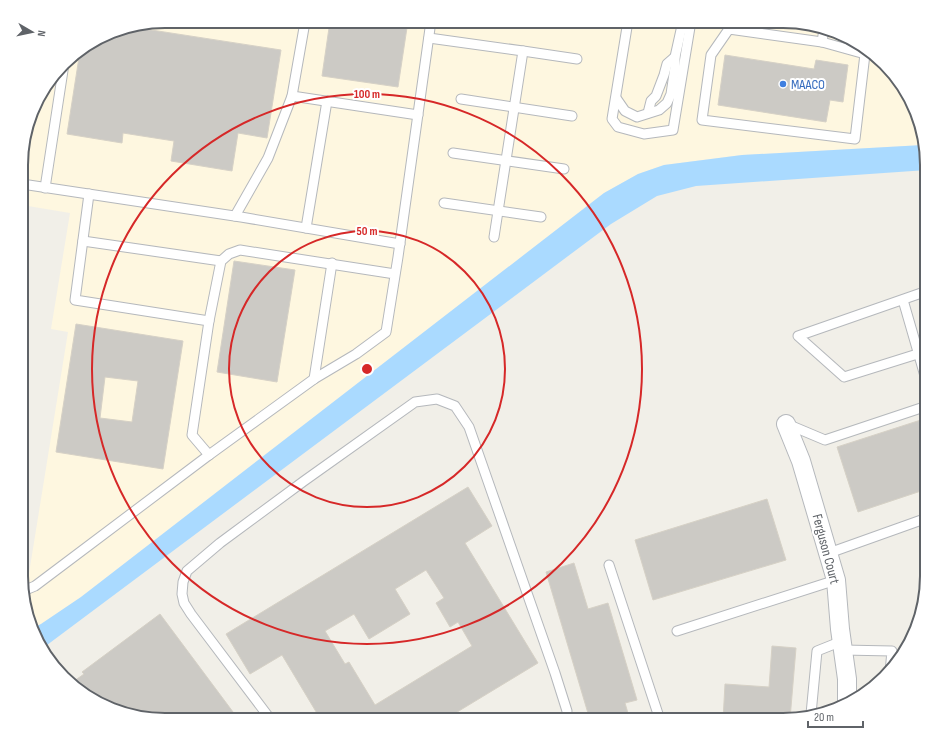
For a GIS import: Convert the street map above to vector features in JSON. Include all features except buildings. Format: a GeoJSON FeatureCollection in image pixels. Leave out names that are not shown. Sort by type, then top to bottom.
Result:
{"type":"FeatureCollection","features":[{"type":"Feature","properties":{"kind":"street","name":"Ferguson Court"},"geometry":{"type":"LineString","coordinates":[[786,424],[801,462],[836,580],[842,645],[847,679],[847,697]]}},
{"type":"Feature","properties":{"kind":"lane"},"geometry":{"type":"LineString","coordinates":[[235,216],[268,158],[292,96],[301,28]]}},
{"type":"Feature","properties":{"kind":"lane"},"geometry":{"type":"LineString","coordinates":[[28,589],[35,586],[209,455],[314,379],[356,354],[386,332],[430,28]]}},
{"type":"Feature","properties":{"kind":"lane"},"geometry":{"type":"LineString","coordinates":[[627,28],[612,120],[618,128],[644,134],[673,130],[689,28]]}},
{"type":"Feature","properties":{"kind":"lane"},"geometry":{"type":"LineString","coordinates":[[616,98],[625,111],[637,117],[659,110],[667,103],[671,94],[676,67],[675,57],[681,28]]}},
{"type":"Feature","properties":{"kind":"lane"},"geometry":{"type":"LineString","coordinates":[[728,28],[711,55],[702,120],[855,139],[865,56]]}},
{"type":"Feature","properties":{"kind":"lane"},"geometry":{"type":"LineString","coordinates":[[746,28],[822,42],[862,53]]}},
{"type":"Feature","properties":{"kind":"lane"},"geometry":{"type":"LineString","coordinates":[[822,42],[823,35]]}},
{"type":"Feature","properties":{"kind":"lane"},"geometry":{"type":"LineString","coordinates":[[429,38],[578,59]]}},
{"type":"Feature","properties":{"kind":"lane"},"geometry":{"type":"LineString","coordinates":[[494,237],[523,51]]}},
{"type":"Feature","properties":{"kind":"lane"},"geometry":{"type":"LineString","coordinates":[[648,113],[651,101],[656,96],[667,64],[675,57]]}},
{"type":"Feature","properties":{"kind":"lane"},"geometry":{"type":"LineString","coordinates":[[45,188],[62,75]]}},
{"type":"Feature","properties":{"kind":"lane"},"geometry":{"type":"LineString","coordinates":[[292,96],[418,115]]}},
{"type":"Feature","properties":{"kind":"lane"},"geometry":{"type":"LineString","coordinates":[[461,99],[572,116]]}},
{"type":"Feature","properties":{"kind":"lane"},"geometry":{"type":"LineString","coordinates":[[306,228],[327,101]]}},
{"type":"Feature","properties":{"kind":"lane"},"geometry":{"type":"LineString","coordinates":[[453,153],[564,169]]}},
{"type":"Feature","properties":{"kind":"lane"},"geometry":{"type":"LineString","coordinates":[[28,185],[235,216],[400,244]]}},
{"type":"Feature","properties":{"kind":"lane"},"geometry":{"type":"LineString","coordinates":[[89,194],[75,300],[209,321]]}},
{"type":"Feature","properties":{"kind":"lane"},"geometry":{"type":"LineString","coordinates":[[444,203],[541,217]]}},
{"type":"Feature","properties":{"kind":"lane"},"geometry":{"type":"LineString","coordinates":[[83,241],[221,261]]}},
{"type":"Feature","properties":{"kind":"lane"},"geometry":{"type":"LineString","coordinates":[[209,455],[192,435],[209,321],[221,261],[229,254],[240,250],[332,263],[395,274]]}},
{"type":"Feature","properties":{"kind":"lane"},"geometry":{"type":"LineString","coordinates":[[314,379],[332,263]]}},
{"type":"Feature","properties":{"kind":"lane"},"geometry":{"type":"LineString","coordinates":[[920,294],[798,336],[844,377],[920,353]]}},
{"type":"Feature","properties":{"kind":"lane"},"geometry":{"type":"LineString","coordinates":[[903,300],[920,344]]}},
{"type":"Feature","properties":{"kind":"lane"},"geometry":{"type":"LineString","coordinates":[[266,713],[184,603],[182,594],[183,582],[187,571],[220,543],[286,494],[415,402],[437,399],[455,406],[469,427],[555,673],[567,713]]}},
{"type":"Feature","properties":{"kind":"lane"},"geometry":{"type":"LineString","coordinates":[[786,424],[825,440],[920,408]]}},
{"type":"Feature","properties":{"kind":"lane"},"geometry":{"type":"LineString","coordinates":[[829,553],[920,520]]}},
{"type":"Feature","properties":{"kind":"lane"},"geometry":{"type":"LineString","coordinates":[[609,565],[658,713]]}},
{"type":"Feature","properties":{"kind":"lane"},"geometry":{"type":"LineString","coordinates":[[677,631],[836,580]]}},
{"type":"Feature","properties":{"kind":"lane"},"geometry":{"type":"LineString","coordinates":[[811,710],[817,651],[842,645],[892,651],[891,659]]}},
{"type":"Feature","properties":{"kind":"shaded area"},"geometry":{"type":"Polygon","coordinates":[[[147,29],[801,29],[835,38],[852,46],[880,68],[902,97],[910,113],[919,145],[742,155],[664,165],[638,174],[604,193],[81,597],[37,626],[29,594],[28,579],[68,332],[51,329],[70,213],[28,206],[29,147],[38,113],[51,89],[62,75],[82,56],[96,46],[113,38],[147,29]]]}},
{"type":"Feature","properties":{"kind":"water"},"geometry":{"type":"Polygon","coordinates":[[[919,145],[920,170],[696,186],[657,196],[611,224],[47,645],[37,626],[81,597],[604,193],[638,174],[664,165],[742,155],[919,145]]]}},
{"type":"Feature","properties":{"kind":"place","name":"MAACO"},"geometry":{"type":"Point","coordinates":[783,84]}}]}
